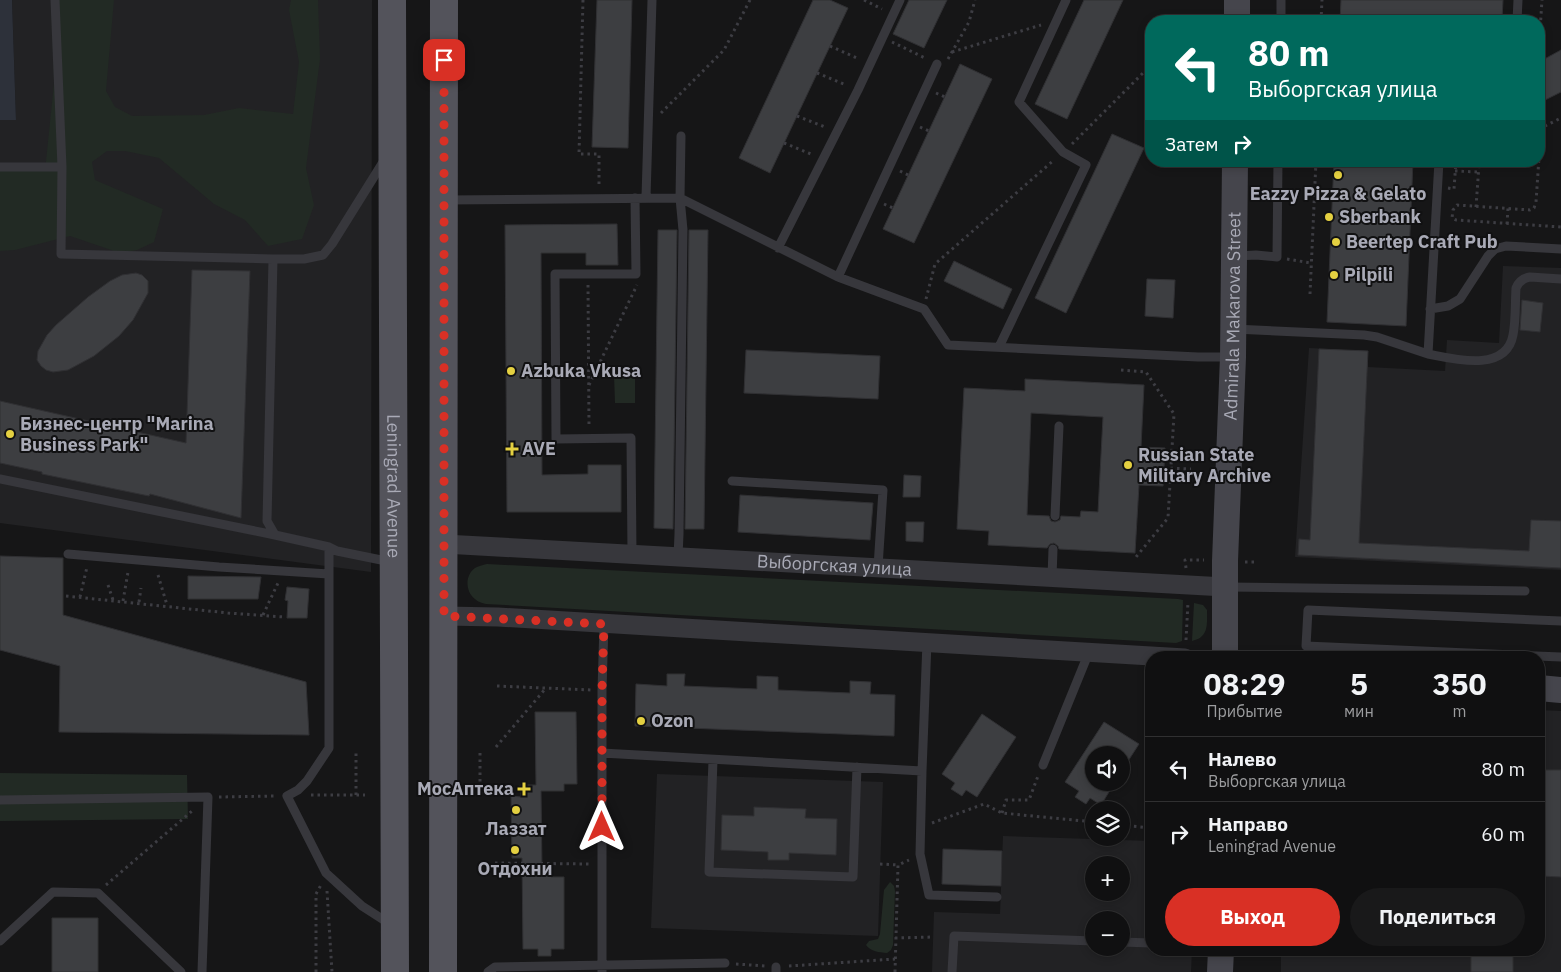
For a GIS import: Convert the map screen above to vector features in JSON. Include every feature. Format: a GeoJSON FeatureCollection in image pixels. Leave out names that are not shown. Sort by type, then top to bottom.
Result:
{"type":"FeatureCollection","features":[{"type":"Feature","properties":{"kind":"main road","name":"Leningrad Avenue"},"geometry":{"type":"LineString","coordinates":[[392,0],[395,972]]}},
{"type":"Feature","properties":{"kind":"main road"},"geometry":{"type":"LineString","coordinates":[[443,972],[444,0]]}},
{"type":"Feature","properties":{"kind":"street"},"geometry":{"type":"LineString","coordinates":[[1237,0],[1237,15]]}},
{"type":"Feature","properties":{"kind":"street","name":"Admirala Makarova Street"},"geometry":{"type":"LineString","coordinates":[[1225,651],[1235,167]]}},
{"type":"Feature","properties":{"kind":"street","name":"Выборгская улица"},"geometry":{"type":"LineString","coordinates":[[444,544],[1225,587]]}},
{"type":"Feature","properties":{"kind":"street"},"geometry":{"type":"LineString","coordinates":[[444,616],[1145,656]]}},
{"type":"Feature","properties":{"kind":"street"},"geometry":{"type":"LineString","coordinates":[[1545,689],[1561,690]]}},
{"type":"Feature","properties":{"kind":"street"},"geometry":{"type":"LineString","coordinates":[[1220,956],[1220,972]]}},
{"type":"Feature","properties":{"kind":"lane"},"geometry":{"type":"LineString","coordinates":[[55,0],[62,167],[62,254],[273,259],[304,259],[323,255],[332,244],[393,147]]}},
{"type":"Feature","properties":{"kind":"lane"},"geometry":{"type":"LineString","coordinates":[[646,197],[652,0]]}},
{"type":"Feature","properties":{"kind":"lane"},"geometry":{"type":"LineString","coordinates":[[778,248],[871,64],[900,0]]}},
{"type":"Feature","properties":{"kind":"lane"},"geometry":{"type":"LineString","coordinates":[[999,347],[1086,164],[1063,152],[1019,102],[1066,0]]}},
{"type":"Feature","properties":{"kind":"lane"},"geometry":{"type":"LineString","coordinates":[[1281,0],[1281,15]]}},
{"type":"Feature","properties":{"kind":"lane"},"geometry":{"type":"LineString","coordinates":[[1517,15],[1518,0]]}},
{"type":"Feature","properties":{"kind":"lane"},"geometry":{"type":"LineString","coordinates":[[838,277],[937,64]]}},
{"type":"Feature","properties":{"kind":"lane"},"geometry":{"type":"LineString","coordinates":[[678,557],[680,534],[683,230],[680,198],[681,136]]}},
{"type":"Feature","properties":{"kind":"lane"},"geometry":{"type":"LineString","coordinates":[[0,167],[62,167]]}},
{"type":"Feature","properties":{"kind":"lane"},"geometry":{"type":"LineString","coordinates":[[1234,256],[1256,255],[1277,257],[1278,167]]}},
{"type":"Feature","properties":{"kind":"lane"},"geometry":{"type":"LineString","coordinates":[[1428,354],[1439,167]]}},
{"type":"Feature","properties":{"kind":"lane"},"geometry":{"type":"LineString","coordinates":[[632,554],[631,438],[556,438],[555,274],[636,274],[636,198]]}},
{"type":"Feature","properties":{"kind":"lane"},"geometry":{"type":"LineString","coordinates":[[443,200],[680,198],[838,277],[924,308],[948,345],[1232,357]]}},
{"type":"Feature","properties":{"kind":"lane"},"geometry":{"type":"LineString","coordinates":[[1430,309],[1448,306],[1460,299],[1488,256],[1495,249],[1506,246],[1561,249]]}},
{"type":"Feature","properties":{"kind":"lane"},"geometry":{"type":"LineString","coordinates":[[273,259],[267,521],[275,535]]}},
{"type":"Feature","properties":{"kind":"lane"},"geometry":{"type":"LineString","coordinates":[[1233,329],[1364,335],[1428,354],[1490,360],[1504,353],[1512,340],[1516,288],[1518,284],[1525,278],[1530,277],[1561,279]]}},
{"type":"Feature","properties":{"kind":"lane"},"geometry":{"type":"LineString","coordinates":[[1055,516],[1059,426]]}},
{"type":"Feature","properties":{"kind":"lane"},"geometry":{"type":"LineString","coordinates":[[0,479],[275,535],[394,563]]}},
{"type":"Feature","properties":{"kind":"lane"},"geometry":{"type":"LineString","coordinates":[[732,480],[883,490],[878,567]]}},
{"type":"Feature","properties":{"kind":"lane"},"geometry":{"type":"LineString","coordinates":[[329,547],[329,748],[307,781],[298,790],[287,796],[326,873],[362,906],[395,927]]}},
{"type":"Feature","properties":{"kind":"lane"},"geometry":{"type":"LineString","coordinates":[[1052,577],[1053,549]]}},
{"type":"Feature","properties":{"kind":"lane"},"geometry":{"type":"LineString","coordinates":[[68,554],[219,568],[329,574]]}},
{"type":"Feature","properties":{"kind":"lane"},"geometry":{"type":"LineString","coordinates":[[1225,587],[1525,591]]}},
{"type":"Feature","properties":{"kind":"lane"},"geometry":{"type":"LineString","coordinates":[[1380,651],[1306,646],[1308,610],[1561,621]]}},
{"type":"Feature","properties":{"kind":"lane"},"geometry":{"type":"LineString","coordinates":[[602,969],[602,690],[604,624]]}},
{"type":"Feature","properties":{"kind":"lane"},"geometry":{"type":"LineString","coordinates":[[927,642],[920,854],[929,895],[997,897]]}},
{"type":"Feature","properties":{"kind":"lane"},"geometry":{"type":"LineString","coordinates":[[1043,765],[1089,652]]}},
{"type":"Feature","properties":{"kind":"lane"},"geometry":{"type":"LineString","coordinates":[[1545,657],[1561,657]]}},
{"type":"Feature","properties":{"kind":"lane"},"geometry":{"type":"LineString","coordinates":[[602,753],[922,771]]}},
{"type":"Feature","properties":{"kind":"lane"},"geometry":{"type":"LineString","coordinates":[[713,760],[709,872],[853,877],[857,767]]}},
{"type":"Feature","properties":{"kind":"lane"},"geometry":{"type":"LineString","coordinates":[[0,800],[208,798],[202,972]]}},
{"type":"Feature","properties":{"kind":"lane"},"geometry":{"type":"LineString","coordinates":[[0,941],[53,892],[98,893],[182,972]]}},
{"type":"Feature","properties":{"kind":"lane"},"geometry":{"type":"LineString","coordinates":[[952,972],[954,936],[1085,941]]}},
{"type":"Feature","properties":{"kind":"lane"},"geometry":{"type":"LineString","coordinates":[[1130,942],[1145,943]]}},
{"type":"Feature","properties":{"kind":"lane"},"geometry":{"type":"LineString","coordinates":[[488,972],[495,967],[602,969],[724,963]]}},
{"type":"Feature","properties":{"kind":"path"},"geometry":{"type":"LineString","coordinates":[[584,0],[578,154],[599,154],[599,198]]}},
{"type":"Feature","properties":{"kind":"path"},"geometry":{"type":"LineString","coordinates":[[648,125],[724,50],[750,0]]}},
{"type":"Feature","properties":{"kind":"path"},"geometry":{"type":"LineString","coordinates":[[864,0],[894,14]]}},
{"type":"Feature","properties":{"kind":"path"},"geometry":{"type":"LineString","coordinates":[[882,38],[944,66],[969,22],[975,0]]}},
{"type":"Feature","properties":{"kind":"path"},"geometry":{"type":"LineString","coordinates":[[1321,15],[1322,0]]}},
{"type":"Feature","properties":{"kind":"path"},"geometry":{"type":"LineString","coordinates":[[1541,15],[1542,0]]}},
{"type":"Feature","properties":{"kind":"path"},"geometry":{"type":"LineString","coordinates":[[952,52],[1056,21]]}},
{"type":"Feature","properties":{"kind":"path"},"geometry":{"type":"LineString","coordinates":[[830,46],[871,64]]}},
{"type":"Feature","properties":{"kind":"path"},"geometry":{"type":"LineString","coordinates":[[924,308],[935,264],[1063,152],[1145,71]]}},
{"type":"Feature","properties":{"kind":"path"},"geometry":{"type":"LineString","coordinates":[[817,73],[858,90]]}},
{"type":"Feature","properties":{"kind":"path"},"geometry":{"type":"LineString","coordinates":[[797,116],[837,132]]}},
{"type":"Feature","properties":{"kind":"path"},"geometry":{"type":"LineString","coordinates":[[1545,126],[1561,118]]}},
{"type":"Feature","properties":{"kind":"path"},"geometry":{"type":"LineString","coordinates":[[784,143],[823,160]]}},
{"type":"Feature","properties":{"kind":"path"},"geometry":{"type":"LineString","coordinates":[[1310,294],[1316,167]]}},
{"type":"Feature","properties":{"kind":"path"},"geometry":{"type":"LineString","coordinates":[[1454,189],[1455,167]]}},
{"type":"Feature","properties":{"kind":"path"},"geometry":{"type":"LineString","coordinates":[[1476,207],[1479,167]]}},
{"type":"Feature","properties":{"kind":"path"},"geometry":{"type":"LineString","coordinates":[[1538,167],[1536,205],[1530,210],[1455,206],[1453,219],[1561,227]]}},
{"type":"Feature","properties":{"kind":"path"},"geometry":{"type":"LineString","coordinates":[[1455,171],[1478,172]]}},
{"type":"Feature","properties":{"kind":"path"},"geometry":{"type":"LineString","coordinates":[[1507,224],[1508,208]]}},
{"type":"Feature","properties":{"kind":"path"},"geometry":{"type":"LineString","coordinates":[[1277,257],[1311,263]]}},
{"type":"Feature","properties":{"kind":"path"},"geometry":{"type":"LineString","coordinates":[[588,274],[589,438]]}},
{"type":"Feature","properties":{"kind":"path"},"geometry":{"type":"LineString","coordinates":[[589,386],[637,287],[636,274]]}},
{"type":"Feature","properties":{"kind":"path"},"geometry":{"type":"LineString","coordinates":[[1121,370],[1146,372],[1174,414],[1168,518],[1136,557]]}},
{"type":"Feature","properties":{"kind":"path"},"geometry":{"type":"LineString","coordinates":[[1164,468],[1191,469]]}},
{"type":"Feature","properties":{"kind":"path"},"geometry":{"type":"LineString","coordinates":[[80,597],[88,562]]}},
{"type":"Feature","properties":{"kind":"path"},"geometry":{"type":"LineString","coordinates":[[122,601],[129,565]]}},
{"type":"Feature","properties":{"kind":"path"},"geometry":{"type":"LineString","coordinates":[[156,568],[167,605]]}},
{"type":"Feature","properties":{"kind":"path"},"geometry":{"type":"LineString","coordinates":[[263,615],[278,583]]}},
{"type":"Feature","properties":{"kind":"path"},"geometry":{"type":"LineString","coordinates":[[108,585],[113,600]]}},
{"type":"Feature","properties":{"kind":"path"},"geometry":{"type":"LineString","coordinates":[[139,602],[141,588]]}},
{"type":"Feature","properties":{"kind":"path"},"geometry":{"type":"LineString","coordinates":[[66,596],[284,617]]}},
{"type":"Feature","properties":{"kind":"path"},"geometry":{"type":"LineString","coordinates":[[497,686],[602,690]]}},
{"type":"Feature","properties":{"kind":"path"},"geometry":{"type":"LineString","coordinates":[[496,747],[546,687]]}},
{"type":"Feature","properties":{"kind":"path"},"geometry":{"type":"LineString","coordinates":[[356,753],[356,794],[365,794]]}},
{"type":"Feature","properties":{"kind":"path"},"geometry":{"type":"LineString","coordinates":[[480,753],[480,792],[495,792]]}},
{"type":"Feature","properties":{"kind":"path"},"geometry":{"type":"LineString","coordinates":[[1002,813],[1006,800],[1028,800],[1043,765]]}},
{"type":"Feature","properties":{"kind":"path"},"geometry":{"type":"LineString","coordinates":[[98,893],[208,798]]}},
{"type":"Feature","properties":{"kind":"path"},"geometry":{"type":"LineString","coordinates":[[920,827],[984,804],[1002,813],[1085,821]]}},
{"type":"Feature","properties":{"kind":"path"},"geometry":{"type":"LineString","coordinates":[[1130,826],[1145,827]]}},
{"type":"Feature","properties":{"kind":"path"},"geometry":{"type":"LineString","coordinates":[[880,864],[898,865],[920,854]]}},
{"type":"Feature","properties":{"kind":"path"},"geometry":{"type":"LineString","coordinates":[[495,864],[602,864]]}},
{"type":"Feature","properties":{"kind":"path"},"geometry":{"type":"LineString","coordinates":[[895,972],[898,865]]}},
{"type":"Feature","properties":{"kind":"path"},"geometry":{"type":"LineString","coordinates":[[316,972],[316,894],[326,873]]}},
{"type":"Feature","properties":{"kind":"path"},"geometry":{"type":"LineString","coordinates":[[326,873],[332,972]]}},
{"type":"Feature","properties":{"kind":"path"},"geometry":{"type":"LineString","coordinates":[[895,938],[934,937]]}},
{"type":"Feature","properties":{"kind":"path"},"geometry":{"type":"LineString","coordinates":[[724,963],[776,969],[895,959]]}},
{"type":"Feature","properties":{"kind":"shaded area"},"geometry":{"type":"Polygon","coordinates":[[[0,0],[12,0],[16,120],[0,120],[0,0]]]}},
{"type":"Feature","properties":{"kind":"shaded area"},"geometry":{"type":"Polygon","coordinates":[[[12,0],[372,0],[371,572],[0,523],[0,120],[16,120],[12,0]]]}},
{"type":"Feature","properties":{"kind":"shaded area"},"geometry":{"type":"Polygon","coordinates":[[[51,0],[114,0],[106,91],[115,107],[132,116],[204,115],[239,108],[293,114],[299,62],[289,10],[291,0],[318,0],[320,59],[306,168],[314,205],[302,239],[268,246],[245,220],[214,204],[159,158],[125,151],[107,151],[92,162],[95,180],[163,209],[154,242],[137,250],[120,253],[70,236],[15,250],[0,251],[0,170],[45,171],[54,83],[51,0]]]}},
{"type":"Feature","properties":{"kind":"shaded area"},"geometry":{"type":"Polygon","coordinates":[[[1503,266],[1561,268],[1561,570],[1295,557],[1309,348],[1368,351],[1368,367],[1445,371],[1447,340],[1499,343],[1503,266]]]}},
{"type":"Feature","properties":{"kind":"shaded area"},"geometry":{"type":"Polygon","coordinates":[[[614,375],[635,375],[635,403],[615,403],[614,375]]]}},
{"type":"Feature","properties":{"kind":"shaded area"},"geometry":{"type":"Polygon","coordinates":[[[487,564],[1178,599],[1183,600],[1182,641],[1176,643],[486,604],[477,601],[469,592],[468,579],[476,567],[487,564]]]}},
{"type":"Feature","properties":{"kind":"shaded area"},"geometry":{"type":"Polygon","coordinates":[[[1194,603],[1203,605],[1207,610],[1207,621],[1206,630],[1202,637],[1192,641],[1194,603]]]}},
{"type":"Feature","properties":{"kind":"shaded area"},"geometry":{"type":"Polygon","coordinates":[[[1545,710],[1561,711],[1561,972],[1281,972],[1281,956],[1545,956],[1545,710]]]}},
{"type":"Feature","properties":{"kind":"shaded area"},"geometry":{"type":"Polygon","coordinates":[[[0,773],[187,775],[188,819],[0,821],[0,773]]]}},
{"type":"Feature","properties":{"kind":"shaded area"},"geometry":{"type":"Polygon","coordinates":[[[657,774],[883,782],[878,936],[651,928],[657,774]]]}},
{"type":"Feature","properties":{"kind":"shaded area"},"geometry":{"type":"Polygon","coordinates":[[[1003,836],[1085,839],[1085,846],[1130,846],[1130,840],[1145,841],[1145,956],[1192,956],[1191,972],[932,972],[934,912],[1000,914],[1003,836]]]}},
{"type":"Feature","properties":{"kind":"shaded area"},"geometry":{"type":"Polygon","coordinates":[[[890,882],[894,886],[895,891],[893,945],[887,953],[878,952],[866,945],[869,941],[878,939],[880,934],[884,890],[890,882]]]}},
{"type":"Feature","properties":{"kind":"building"},"geometry":{"type":"Polygon","coordinates":[[[597,0],[632,0],[628,148],[592,147],[597,0]]]}},
{"type":"Feature","properties":{"kind":"building"},"geometry":{"type":"Polygon","coordinates":[[[813,0],[830,0],[848,8],[770,173],[739,158],[813,0]]]}},
{"type":"Feature","properties":{"kind":"building"},"geometry":{"type":"Polygon","coordinates":[[[909,0],[947,0],[924,48],[893,34],[909,0]]]}},
{"type":"Feature","properties":{"kind":"building"},"geometry":{"type":"Polygon","coordinates":[[[1084,0],[1123,0],[1067,119],[1035,104],[1084,0]]]}},
{"type":"Feature","properties":{"kind":"building"},"geometry":{"type":"Polygon","coordinates":[[[1341,0],[1503,0],[1502,15],[1340,15],[1341,0]]]}},
{"type":"Feature","properties":{"kind":"building"},"geometry":{"type":"Polygon","coordinates":[[[1561,50],[1561,92],[1545,100],[1545,59],[1561,50]]]}},
{"type":"Feature","properties":{"kind":"building"},"geometry":{"type":"Polygon","coordinates":[[[960,64],[992,79],[914,243],[883,229],[960,64]]]}},
{"type":"Feature","properties":{"kind":"building"},"geometry":{"type":"Polygon","coordinates":[[[1112,134],[1144,148],[1066,313],[1035,298],[1112,134]]]}},
{"type":"Feature","properties":{"kind":"building"},"geometry":{"type":"Polygon","coordinates":[[[1334,167],[1413,167],[1406,326],[1327,322],[1334,167]]]}},
{"type":"Feature","properties":{"kind":"building"},"geometry":{"type":"Polygon","coordinates":[[[617,224],[618,265],[586,265],[586,253],[541,253],[542,475],[588,474],[588,465],[621,465],[621,512],[507,512],[505,225],[617,224]]]}},
{"type":"Feature","properties":{"kind":"building"},"geometry":{"type":"Polygon","coordinates":[[[658,230],[677,230],[673,529],[654,528],[658,230]]]}},
{"type":"Feature","properties":{"kind":"building"},"geometry":{"type":"Polygon","coordinates":[[[689,230],[708,230],[704,529],[685,529],[689,230]]]}},
{"type":"Feature","properties":{"kind":"building"},"geometry":{"type":"Polygon","coordinates":[[[954,261],[1012,289],[1003,309],[944,281],[954,261]]]}},
{"type":"Feature","properties":{"kind":"building"},"geometry":{"type":"Polygon","coordinates":[[[192,270],[250,271],[241,518],[150,494],[149,496],[42,474],[42,472],[0,463],[0,401],[186,443],[192,270]]]}},
{"type":"Feature","properties":{"kind":"building"},"geometry":{"type":"Polygon","coordinates":[[[136,273],[142,275],[148,281],[148,293],[133,320],[119,336],[94,356],[68,370],[53,372],[41,366],[37,360],[38,351],[47,335],[56,325],[110,281],[122,275],[136,273]]]}},
{"type":"Feature","properties":{"kind":"building"},"geometry":{"type":"Polygon","coordinates":[[[1147,279],[1175,280],[1173,318],[1145,316],[1147,279]]]}},
{"type":"Feature","properties":{"kind":"building"},"geometry":{"type":"Polygon","coordinates":[[[1522,300],[1543,303],[1540,332],[1520,330],[1522,300]]]}},
{"type":"Feature","properties":{"kind":"building"},"geometry":{"type":"Polygon","coordinates":[[[1319,349],[1368,351],[1359,543],[1529,551],[1531,520],[1561,521],[1561,568],[1298,555],[1299,539],[1310,540],[1319,349]]]}},
{"type":"Feature","properties":{"kind":"building"},"geometry":{"type":"Polygon","coordinates":[[[746,350],[880,356],[878,399],[744,393],[746,350]]]}},
{"type":"Feature","properties":{"kind":"building","name":"Russian State Military Archive"},"geometry":{"type":"Polygon","coordinates":[[[1025,379],[1144,385],[1141,447],[1165,448],[1164,468],[1163,486],[1139,485],[1135,553],[1059,549],[1054,543],[1050,544],[1047,548],[988,545],[989,531],[957,529],[964,388],[1025,391],[1025,379]],[[1031,413],[1027,515],[1049,516],[1051,521],[1055,522],[1060,520],[1061,516],[1080,517],[1081,511],[1098,512],[1103,417],[1031,413]]]}},
{"type":"Feature","properties":{"kind":"building"},"geometry":{"type":"Polygon","coordinates":[[[904,475],[921,476],[920,497],[903,497],[904,475]]]}},
{"type":"Feature","properties":{"kind":"building"},"geometry":{"type":"Polygon","coordinates":[[[740,495],[873,503],[870,540],[738,532],[740,495]]]}},
{"type":"Feature","properties":{"kind":"building"},"geometry":{"type":"Polygon","coordinates":[[[906,522],[924,522],[923,542],[906,541],[906,522]]]}},
{"type":"Feature","properties":{"kind":"building"},"geometry":{"type":"Polygon","coordinates":[[[0,556],[63,558],[63,615],[306,682],[309,735],[59,732],[60,666],[0,650],[0,556]]]}},
{"type":"Feature","properties":{"kind":"building"},"geometry":{"type":"Polygon","coordinates":[[[188,576],[261,577],[258,599],[188,599],[188,576]]]}},
{"type":"Feature","properties":{"kind":"building"},"geometry":{"type":"Polygon","coordinates":[[[287,587],[309,589],[307,618],[287,618],[288,601],[285,600],[287,587]]]}},
{"type":"Feature","properties":{"kind":"building"},"geometry":{"type":"Polygon","coordinates":[[[667,674],[685,674],[684,686],[757,689],[757,676],[778,677],[778,690],[850,693],[850,681],[871,682],[870,694],[895,695],[894,736],[635,726],[636,684],[667,686],[667,674]]]}},
{"type":"Feature","properties":{"kind":"building"},"geometry":{"type":"Polygon","coordinates":[[[535,712],[576,712],[577,784],[564,784],[564,791],[541,791],[542,870],[551,870],[551,877],[564,877],[564,949],[551,949],[551,956],[538,956],[538,949],[523,949],[522,858],[512,858],[511,796],[521,797],[520,785],[536,785],[535,712]]]}},
{"type":"Feature","properties":{"kind":"building"},"geometry":{"type":"Polygon","coordinates":[[[982,714],[1016,737],[977,797],[966,790],[962,796],[951,789],[955,783],[942,774],[982,714]]]}},
{"type":"Feature","properties":{"kind":"building"},"geometry":{"type":"Polygon","coordinates":[[[1104,722],[1139,744],[1130,758],[1130,746],[1088,746],[1104,722]]]}},
{"type":"Feature","properties":{"kind":"building"},"geometry":{"type":"Polygon","coordinates":[[[1085,751],[1085,791],[1110,791],[1103,801],[1095,801],[1090,798],[1088,801],[1085,801],[1085,803],[1075,797],[1079,791],[1065,782],[1085,751]]]}},
{"type":"Feature","properties":{"kind":"building"},"geometry":{"type":"Polygon","coordinates":[[[1545,770],[1561,770],[1561,877],[1545,876],[1545,770]]]}},
{"type":"Feature","properties":{"kind":"building"},"geometry":{"type":"Polygon","coordinates":[[[754,807],[806,809],[805,818],[837,819],[836,855],[789,853],[789,860],[768,860],[768,852],[721,850],[722,815],[754,816],[754,807]]]}},
{"type":"Feature","properties":{"kind":"building"},"geometry":{"type":"Polygon","coordinates":[[[943,849],[1002,851],[1001,886],[942,884],[943,849]]]}},
{"type":"Feature","properties":{"kind":"building"},"geometry":{"type":"Polygon","coordinates":[[[52,918],[98,918],[98,972],[52,972],[52,918]]]}},
{"type":"Feature","properties":{"kind":"building"},"geometry":{"type":"Polygon","coordinates":[[[1471,956],[1513,956],[1513,972],[1471,972],[1471,956]]]}},
{"type":"Feature","properties":{"kind":"place","name":"Eazzy Pizza & Gelato"},"geometry":{"type":"Point","coordinates":[1338,175]}},
{"type":"Feature","properties":{"kind":"place","name":"Sberbank"},"geometry":{"type":"Point","coordinates":[1329,217]}},
{"type":"Feature","properties":{"kind":"place","name":"Beertep Craft Pub"},"geometry":{"type":"Point","coordinates":[1336,242]}},
{"type":"Feature","properties":{"kind":"place","name":"Pilpili"},"geometry":{"type":"Point","coordinates":[1334,275]}},
{"type":"Feature","properties":{"kind":"place","name":"Azbuka Vkusa"},"geometry":{"type":"Point","coordinates":[511,371]}},
{"type":"Feature","properties":{"kind":"place","name":"Бизнес-центр \"Marina Business Park\""},"geometry":{"type":"Point","coordinates":[10,434]}},
{"type":"Feature","properties":{"kind":"place","name":"AVE"},"geometry":{"type":"Point","coordinates":[512,449]}},
{"type":"Feature","properties":{"kind":"place","name":"Russian State Military Archive"},"geometry":{"type":"Point","coordinates":[1128,465]}},
{"type":"Feature","properties":{"kind":"place","name":"Ozon"},"geometry":{"type":"Point","coordinates":[641,721]}},
{"type":"Feature","properties":{"kind":"place","name":"МосАптека"},"geometry":{"type":"Point","coordinates":[524,789]}},
{"type":"Feature","properties":{"kind":"place","name":"Лаззат"},"geometry":{"type":"Point","coordinates":[516,810]}},
{"type":"Feature","properties":{"kind":"place","name":"Отдохни"},"geometry":{"type":"Point","coordinates":[515,850]}},
{"type":"Feature","properties":{"kind":"route"},"geometry":{"type":"LineString","coordinates":[[444,60],[444,616],[498,617],[604,624],[602,827]]}}]}
